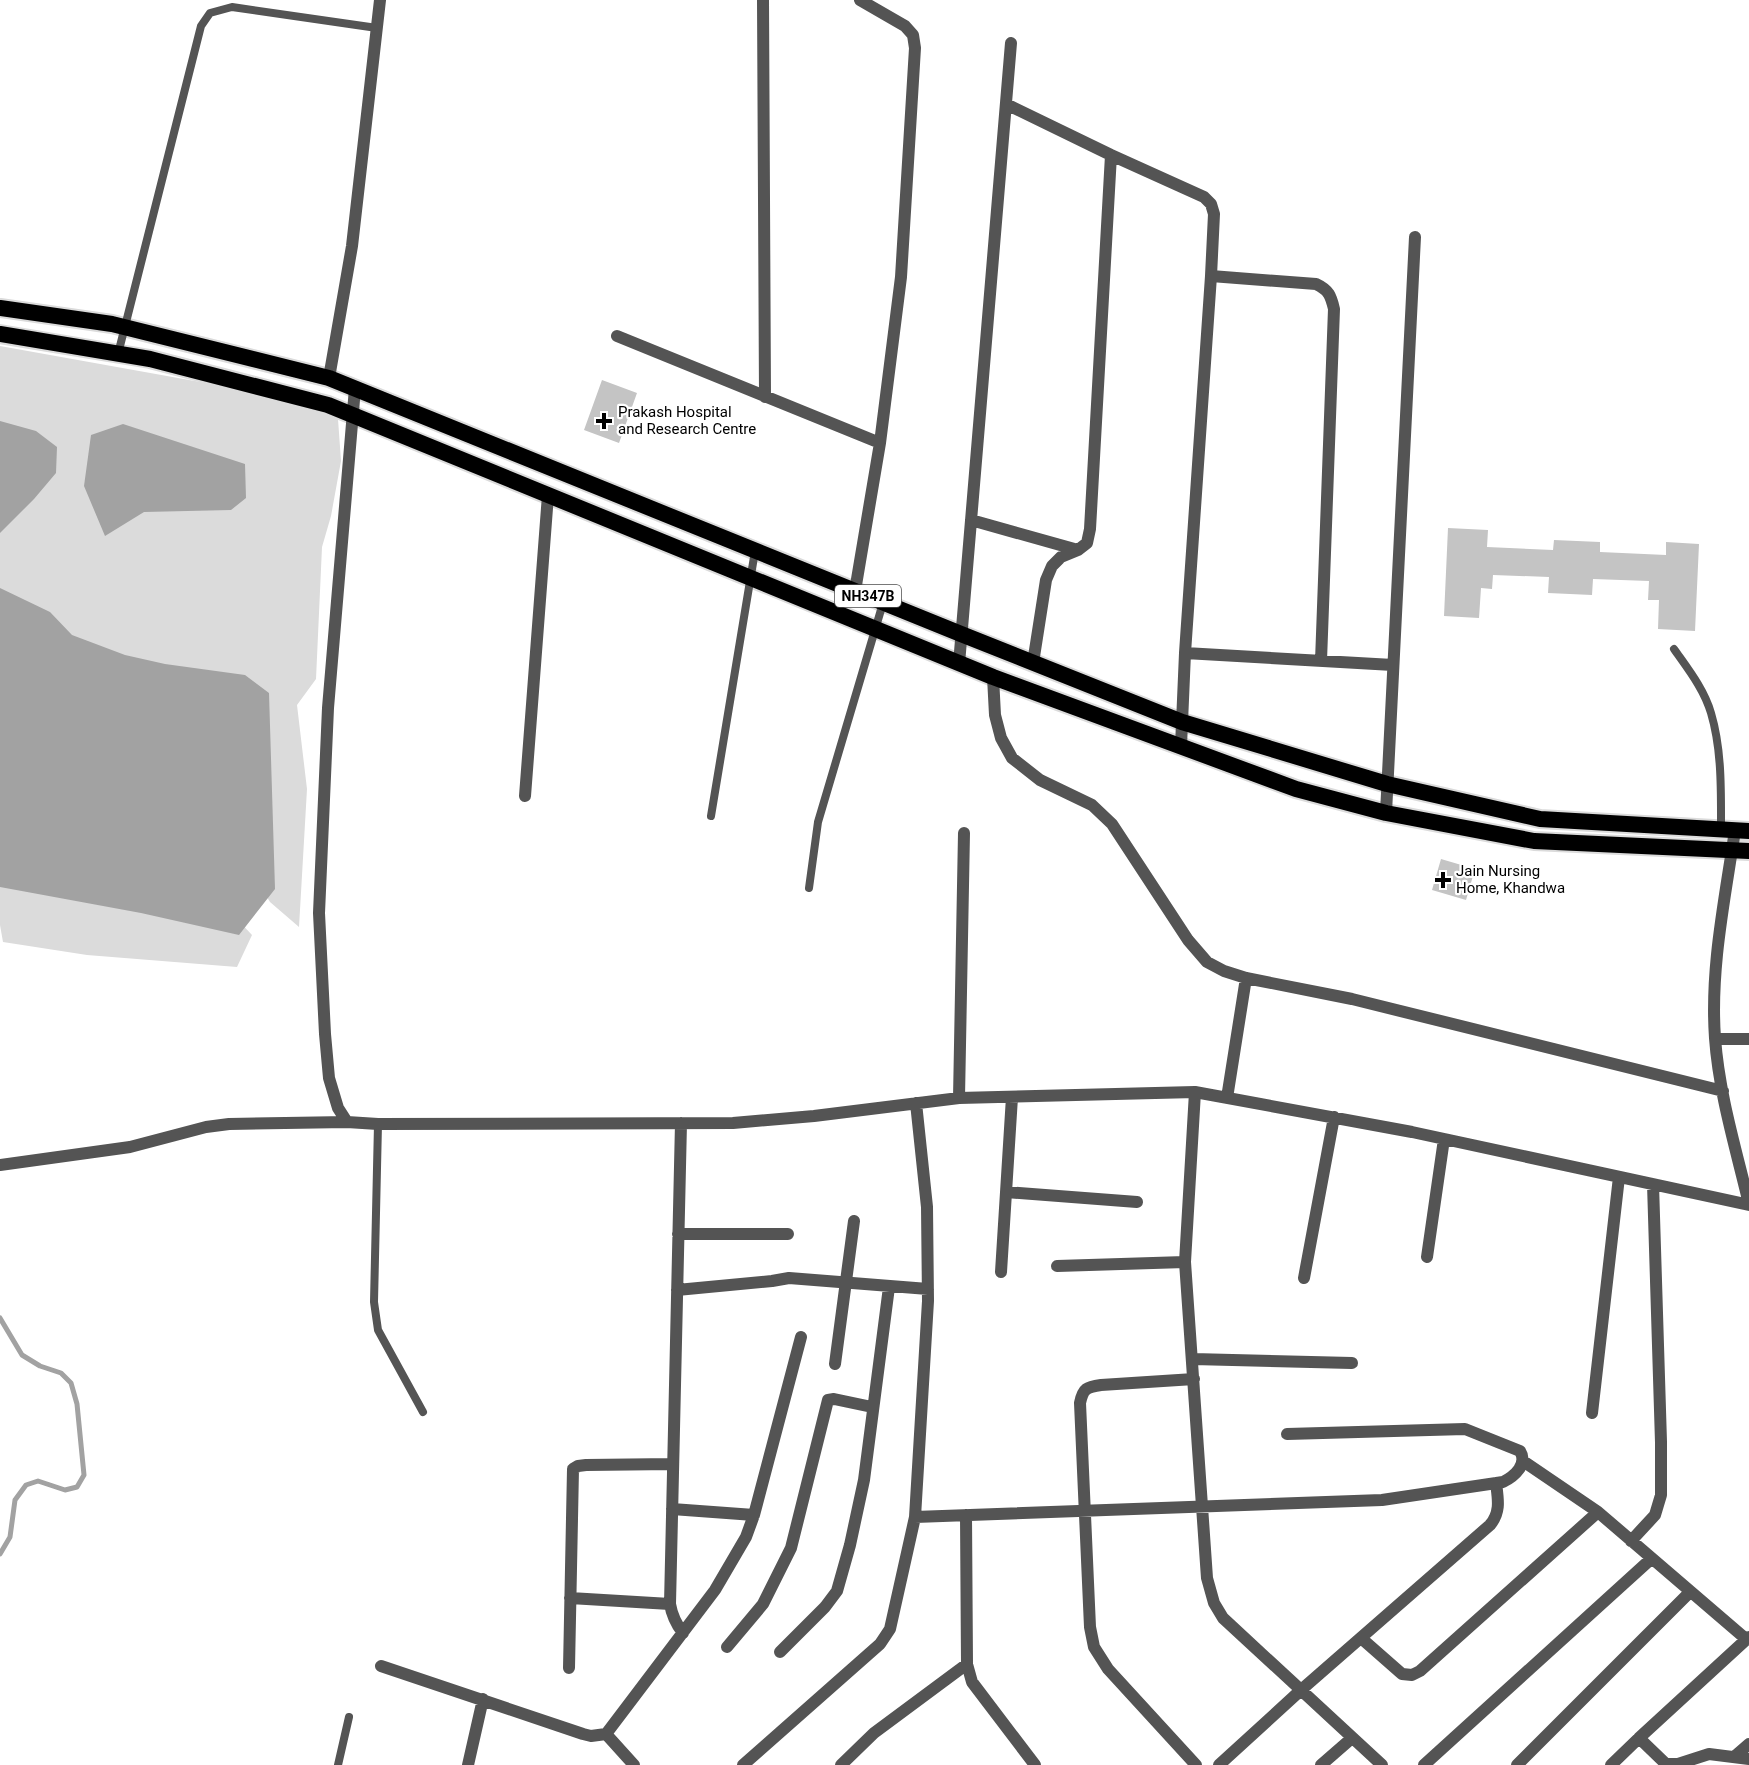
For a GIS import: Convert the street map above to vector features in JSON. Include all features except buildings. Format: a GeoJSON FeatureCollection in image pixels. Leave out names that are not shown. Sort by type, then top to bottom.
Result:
{"type":"FeatureCollection","features":[{"type":"Feature","properties":{"kind":"highway","name":"NH347B"},"geometry":{"type":"LineString","coordinates":[[0,308],[112,324],[328,378],[1182,722],[1387,784],[1540,819],[1735,830]]}},
{"type":"Feature","properties":{"kind":"highway","name":"NH347B"},"geometry":{"type":"LineString","coordinates":[[0,334],[150,359],[317,402],[959,664],[1296,789],[1386,813],[1534,841],[1741,851]]}},
{"type":"Feature","properties":{"kind":"highway"},"geometry":{"type":"LineString","coordinates":[[1514,837],[1517,814]]}},
{"type":"Feature","properties":{"kind":"street"},"geometry":{"type":"LineString","coordinates":[[328,378],[352,246],[380,0]]}},
{"type":"Feature","properties":{"kind":"street"},"geometry":{"type":"LineString","coordinates":[[763,0],[765,397]]}},
{"type":"Feature","properties":{"kind":"street"},"geometry":{"type":"LineString","coordinates":[[855,591],[880,444],[901,277],[915,48],[913,35],[905,26],[860,0]]}},
{"type":"Feature","properties":{"kind":"street"},"geometry":{"type":"LineString","coordinates":[[959,664],[1011,43]]}},
{"type":"Feature","properties":{"kind":"street"},"geometry":{"type":"LineString","coordinates":[[1006,104],[1204,197],[1211,204],[1214,214],[1181,746]]}},
{"type":"Feature","properties":{"kind":"street"},"geometry":{"type":"LineString","coordinates":[[1033,663],[1046,580],[1052,566],[1061,557],[1078,550],[1087,543],[1090,529],[1111,155]]}},
{"type":"Feature","properties":{"kind":"street"},"geometry":{"type":"LineString","coordinates":[[1386,813],[1414,237]]}},
{"type":"Feature","properties":{"kind":"street"},"geometry":{"type":"LineString","coordinates":[[1211,276],[1316,284],[1326,289],[1331,296],[1334,309],[1321,661]]}},
{"type":"Feature","properties":{"kind":"street"},"geometry":{"type":"LineString","coordinates":[[617,336],[880,444]]}},
{"type":"Feature","properties":{"kind":"street"},"geometry":{"type":"LineString","coordinates":[[348,1122],[338,1108],[329,1078],[319,914],[328,708],[355,388]]}},
{"type":"Feature","properties":{"kind":"street"},"geometry":{"type":"LineString","coordinates":[[525,796],[548,495]]}},
{"type":"Feature","properties":{"kind":"street"},"geometry":{"type":"LineString","coordinates":[[971,520],[1078,550]]}},
{"type":"Feature","properties":{"kind":"street"},"geometry":{"type":"LineString","coordinates":[[1185,653],[1393,665]]}},
{"type":"Feature","properties":{"kind":"street"},"geometry":{"type":"LineString","coordinates":[[993,677],[995,715],[1001,738],[1012,758],[1040,780],[1092,806],[1112,824],[1188,940],[1207,962],[1224,971],[1246,978],[1352,999],[1723,1091]]}},
{"type":"Feature","properties":{"kind":"street"},"geometry":{"type":"LineString","coordinates":[[0,1165],[130,1147],[206,1127],[230,1124],[733,1123],[814,1116],[959,1098],[1195,1092],[1444,1139],[1749,1205],[1723,1091],[1715,1039],[1716,962],[1741,851],[1735,830]]}},
{"type":"Feature","properties":{"kind":"street"},"geometry":{"type":"LineString","coordinates":[[959,1098],[964,833]]}},
{"type":"Feature","properties":{"kind":"street"},"geometry":{"type":"LineString","coordinates":[[1227,1098],[1246,978]]}},
{"type":"Feature","properties":{"kind":"street"},"geometry":{"type":"LineString","coordinates":[[1715,1039],[1749,1038]]}},
{"type":"Feature","properties":{"kind":"street"},"geometry":{"type":"LineString","coordinates":[[1195,1092],[1185,1262],[1207,1578],[1214,1603],[1223,1618],[1382,1765]]}},
{"type":"Feature","properties":{"kind":"street"},"geometry":{"type":"LineString","coordinates":[[1001,1272],[1012,1097]]}},
{"type":"Feature","properties":{"kind":"street"},"geometry":{"type":"LineString","coordinates":[[743,1765],[880,1644],[890,1629],[915,1517],[928,1289],[927,1207],[916,1103]]}},
{"type":"Feature","properties":{"kind":"street"},"geometry":{"type":"LineString","coordinates":[[1304,1278],[1334,1117]]}},
{"type":"Feature","properties":{"kind":"street"},"geometry":{"type":"LineString","coordinates":[[681,1123],[670,1605],[676,1625],[683,1633]]}},
{"type":"Feature","properties":{"kind":"street"},"geometry":{"type":"LineString","coordinates":[[1427,1257],[1444,1139]]}},
{"type":"Feature","properties":{"kind":"street"},"geometry":{"type":"LineString","coordinates":[[1592,1413],[1619,1177]]}},
{"type":"Feature","properties":{"kind":"street"},"geometry":{"type":"LineString","coordinates":[[1631,1541],[1655,1515],[1661,1495],[1653,1184]]}},
{"type":"Feature","properties":{"kind":"street"},"geometry":{"type":"LineString","coordinates":[[1006,1192],[1137,1202]]}},
{"type":"Feature","properties":{"kind":"street"},"geometry":{"type":"LineString","coordinates":[[835,1364],[854,1221]]}},
{"type":"Feature","properties":{"kind":"street"},"geometry":{"type":"LineString","coordinates":[[678,1234],[788,1234]]}},
{"type":"Feature","properties":{"kind":"street"},"geometry":{"type":"LineString","coordinates":[[1057,1266],[1185,1262]]}},
{"type":"Feature","properties":{"kind":"street"},"geometry":{"type":"LineString","coordinates":[[677,1290],[789,1278],[928,1289]]}},
{"type":"Feature","properties":{"kind":"street"},"geometry":{"type":"LineString","coordinates":[[780,1652],[825,1607],[837,1591],[864,1480],[888,1287]]}},
{"type":"Feature","properties":{"kind":"street"},"geometry":{"type":"LineString","coordinates":[[381,1666],[583,1734],[600,1736],[606,1734],[715,1590],[746,1537],[754,1515],[801,1336]]}},
{"type":"Feature","properties":{"kind":"street"},"geometry":{"type":"LineString","coordinates":[[1193,1359],[1352,1363]]}},
{"type":"Feature","properties":{"kind":"street"},"geometry":{"type":"LineString","coordinates":[[1194,1380],[1088,1387],[1082,1393],[1080,1403],[1090,1627],[1094,1647],[1108,1669],[1196,1765]]}},
{"type":"Feature","properties":{"kind":"street"},"geometry":{"type":"LineString","coordinates":[[727,1647],[763,1604],[790,1548],[828,1400],[834,1399],[872,1407]]}},
{"type":"Feature","properties":{"kind":"street"},"geometry":{"type":"LineString","coordinates":[[915,1517],[1382,1500],[1496,1483],[1510,1478],[1523,1461],[1520,1451],[1465,1429],[1287,1434]]}},
{"type":"Feature","properties":{"kind":"street"},"geometry":{"type":"LineString","coordinates":[[1523,1461],[1598,1512],[1747,1638],[1611,1765]]}},
{"type":"Feature","properties":{"kind":"street"},"geometry":{"type":"LineString","coordinates":[[569,1668],[573,1469],[586,1465],[673,1464]]}},
{"type":"Feature","properties":{"kind":"street"},"geometry":{"type":"LineString","coordinates":[[1219,1765],[1490,1525],[1499,1509],[1496,1483]]}},
{"type":"Feature","properties":{"kind":"street"},"geometry":{"type":"LineString","coordinates":[[672,1509],[754,1515]]}},
{"type":"Feature","properties":{"kind":"street"},"geometry":{"type":"LineString","coordinates":[[1361,1638],[1402,1674],[1412,1675],[1420,1671],[1598,1512]]}},
{"type":"Feature","properties":{"kind":"street"},"geometry":{"type":"LineString","coordinates":[[966,1515],[967,1664],[972,1682],[1035,1765]]}},
{"type":"Feature","properties":{"kind":"street"},"geometry":{"type":"LineString","coordinates":[[1424,1765],[1651,1558]]}},
{"type":"Feature","properties":{"kind":"street"},"geometry":{"type":"LineString","coordinates":[[1517,1765],[1690,1592]]}},
{"type":"Feature","properties":{"kind":"street"},"geometry":{"type":"LineString","coordinates":[[570,1598],[670,1605]]}},
{"type":"Feature","properties":{"kind":"street"},"geometry":{"type":"LineString","coordinates":[[841,1765],[874,1733],[967,1664]]}},
{"type":"Feature","properties":{"kind":"street"},"geometry":{"type":"LineString","coordinates":[[468,1765],[483,1699]]}},
{"type":"Feature","properties":{"kind":"street"},"geometry":{"type":"LineString","coordinates":[[606,1734],[634,1765]]}},
{"type":"Feature","properties":{"kind":"street"},"geometry":{"type":"LineString","coordinates":[[1321,1765],[1352,1738]]}},
{"type":"Feature","properties":{"kind":"street"},"geometry":{"type":"LineString","coordinates":[[1639,1738],[1666,1764],[1686,1763],[1709,1754],[1749,1760]]}},
{"type":"Feature","properties":{"kind":"street"},"geometry":{"type":"LineString","coordinates":[[1734,1757],[1749,1744]]}},
{"type":"Feature","properties":{"kind":"street"},"geometry":{"type":"LineString","coordinates":[[1624,1765],[1626,1750]]}},
{"type":"Feature","properties":{"kind":"lane"},"geometry":{"type":"LineString","coordinates":[[118,354],[201,26],[210,13],[232,7],[377,28]]}},
{"type":"Feature","properties":{"kind":"lane"},"geometry":{"type":"LineString","coordinates":[[711,816],[755,550]]}},
{"type":"Feature","properties":{"kind":"lane"},"geometry":{"type":"LineString","coordinates":[[809,888],[819,822],[883,603]]}},
{"type":"Feature","properties":{"kind":"lane"},"geometry":{"type":"LineString","coordinates":[[1674,649],[1696,679],[1711,711],[1717,739],[1721,779],[1735,830]]}},
{"type":"Feature","properties":{"kind":"lane"},"geometry":{"type":"LineString","coordinates":[[378,1124],[374,1302],[378,1330],[423,1412]]}},
{"type":"Feature","properties":{"kind":"lane"},"geometry":{"type":"LineString","coordinates":[[338,1765],[349,1717]]}},
{"type":"Feature","properties":{"kind":"shaded area"},"geometry":{"type":"Polygon","coordinates":[[[0,346],[300,400],[338,419],[341,461],[331,516],[322,547],[316,679],[297,705],[307,789],[299,927],[270,902],[257,881],[0,604],[0,346]]]}},
{"type":"Feature","properties":{"kind":"shaded area"},"geometry":{"type":"Polygon","coordinates":[[[0,421],[36,431],[57,447],[56,473],[0,533],[0,421]]]}},
{"type":"Feature","properties":{"kind":"shaded area"},"geometry":{"type":"Polygon","coordinates":[[[123,424],[245,464],[246,498],[231,510],[144,512],[105,536],[84,486],[91,435],[123,424]]]}},
{"type":"Feature","properties":{"kind":"shaded area"},"geometry":{"type":"Polygon","coordinates":[[[0,588],[50,612],[72,635],[125,655],[165,664],[245,675],[269,693],[275,889],[239,935],[141,913],[0,887],[0,588]]]}},
{"type":"Feature","properties":{"kind":"shaded area"},"geometry":{"type":"Polygon","coordinates":[[[12,874],[219,900],[252,935],[237,967],[87,955],[3,942],[0,925],[0,887],[12,874]]]}},
{"type":"Feature","properties":{"kind":"waterway"},"geometry":{"type":"LineString","coordinates":[[0,1318],[22,1355],[40,1366],[61,1373],[71,1383],[77,1404],[84,1475],[77,1487],[65,1490],[38,1481],[26,1485],[15,1500],[10,1537],[0,1554]]}},
{"type":"Feature","properties":{"kind":"place","name":"Prakash Hospital and Research Centre"},"geometry":{"type":"Point","coordinates":[604,421]}},
{"type":"Feature","properties":{"kind":"place","name":"Jain Nursing Home, Khandwa"},"geometry":{"type":"Point","coordinates":[1443,880]}}]}
